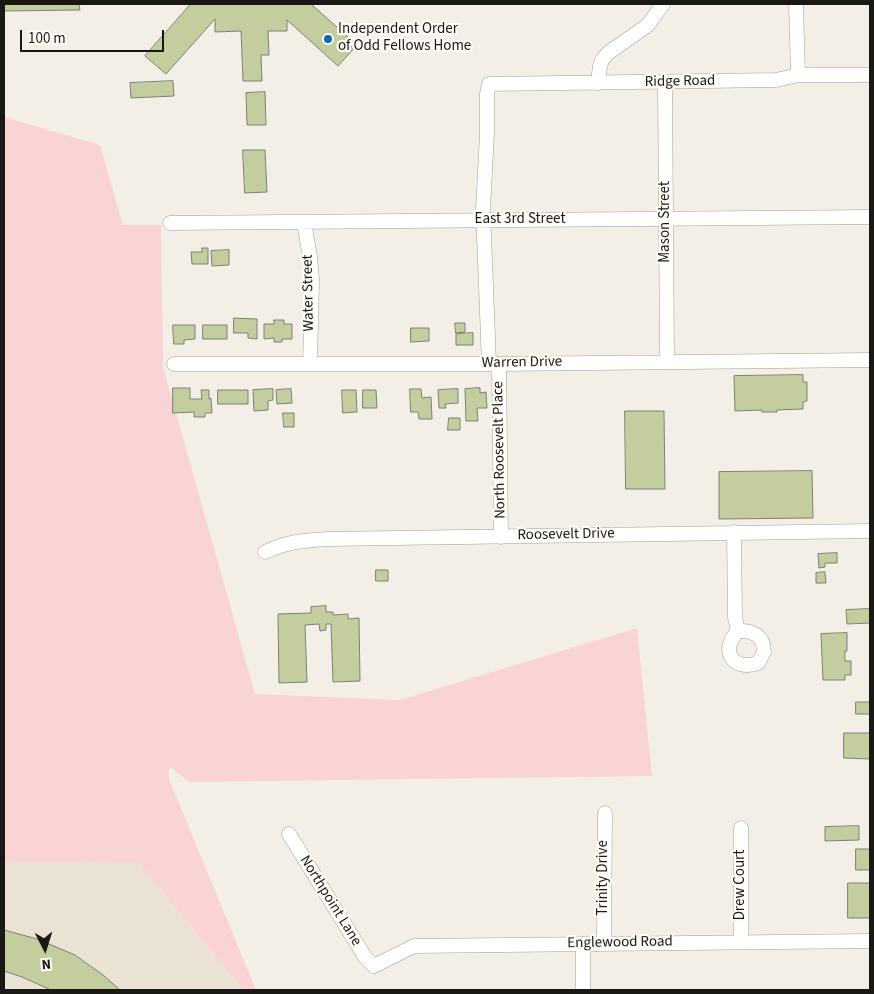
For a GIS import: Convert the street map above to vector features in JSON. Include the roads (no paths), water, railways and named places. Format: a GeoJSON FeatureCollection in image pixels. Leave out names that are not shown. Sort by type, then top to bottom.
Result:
{"type":"FeatureCollection","features":[{"type":"Feature","properties":{"kind":"street"},"geometry":{"type":"LineString","coordinates":[[598,83],[602,60],[608,53],[648,25],[663,4]]}},
{"type":"Feature","properties":{"kind":"street"},"geometry":{"type":"LineString","coordinates":[[796,4],[798,75]]}},
{"type":"Feature","properties":{"kind":"street","name":"Ridge Road"},"geometry":{"type":"LineString","coordinates":[[489,84],[776,80],[798,75],[870,74]]}},
{"type":"Feature","properties":{"kind":"street","name":"Mason Street"},"geometry":{"type":"LineString","coordinates":[[666,82],[667,361]]}},
{"type":"Feature","properties":{"kind":"street","name":"North Roosevelt Place"},"geometry":{"type":"LineString","coordinates":[[489,84],[483,221],[494,364],[501,537]]}},
{"type":"Feature","properties":{"kind":"street","name":"East 3rd Street"},"geometry":{"type":"LineString","coordinates":[[170,223],[870,217]]}},
{"type":"Feature","properties":{"kind":"street","name":"Water Street"},"geometry":{"type":"LineString","coordinates":[[304,222],[312,280],[310,364]]}},
{"type":"Feature","properties":{"kind":"street","name":"Warren Drive"},"geometry":{"type":"LineString","coordinates":[[174,364],[494,364],[870,360]]}},
{"type":"Feature","properties":{"kind":"street","name":"Roosevelt Drive"},"geometry":{"type":"LineString","coordinates":[[265,552],[283,544],[327,539],[870,531]]}},
{"type":"Feature","properties":{"kind":"street"},"geometry":{"type":"LineString","coordinates":[[734,532],[735,617],[738,632]]}},
{"type":"Feature","properties":{"kind":"street","name":"Trinity Drive"},"geometry":{"type":"LineString","coordinates":[[604,943],[605,812]]}},
{"type":"Feature","properties":{"kind":"street","name":"Drew Court"},"geometry":{"type":"LineString","coordinates":[[741,828],[741,942]]}},
{"type":"Feature","properties":{"kind":"street","name":"Northpoint Lane"},"geometry":{"type":"LineString","coordinates":[[289,834],[365,957],[374,966]]}},
{"type":"Feature","properties":{"kind":"street","name":"Englewood Road"},"geometry":{"type":"LineString","coordinates":[[374,966],[414,946],[870,941]]}},
{"type":"Feature","properties":{"kind":"street"},"geometry":{"type":"LineString","coordinates":[[582,990],[583,944]]}},
{"type":"Feature","properties":{"kind":"place","name":"Independent Order of Odd Fellows Home"},"geometry":{"type":"Point","coordinates":[328,39]}}]}
